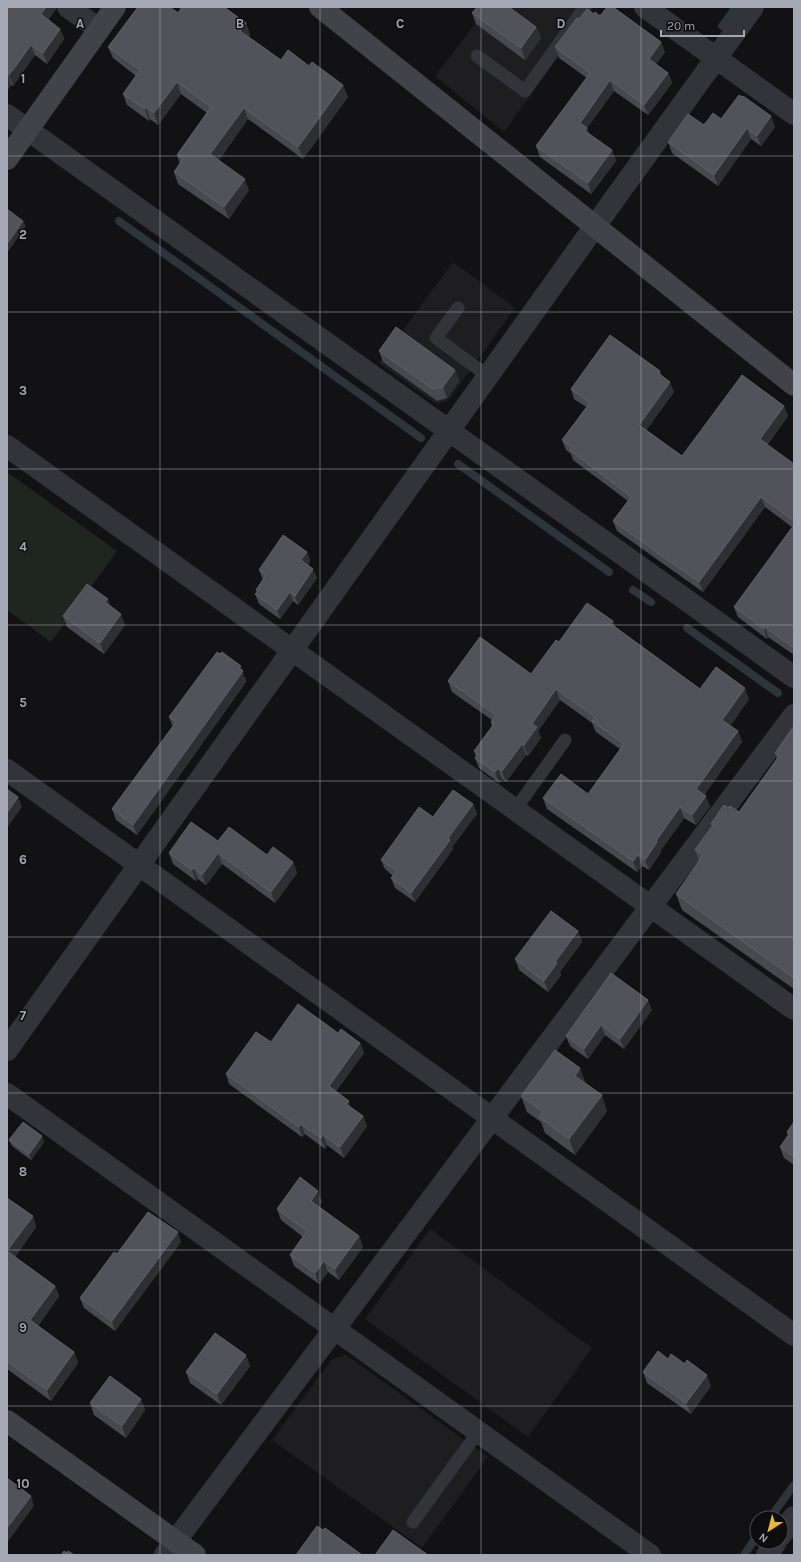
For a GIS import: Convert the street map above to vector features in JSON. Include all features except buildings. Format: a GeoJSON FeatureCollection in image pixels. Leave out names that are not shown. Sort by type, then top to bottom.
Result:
{"type":"FeatureCollection","features":[{"type":"Feature","properties":{"kind":"street"},"geometry":{"type":"LineString","coordinates":[[68,7],[99,29]]}},
{"type":"Feature","properties":{"kind":"street"},"geometry":{"type":"LineString","coordinates":[[7,159],[115,7]]}},
{"type":"Feature","properties":{"kind":"street"},"geometry":{"type":"LineString","coordinates":[[320,7],[794,385]]}},
{"type":"Feature","properties":{"kind":"street"},"geometry":{"type":"LineString","coordinates":[[646,7],[794,114]]}},
{"type":"Feature","properties":{"kind":"street"},"geometry":{"type":"LineString","coordinates":[[7,1050],[753,7]]}},
{"type":"Feature","properties":{"kind":"street"},"geometry":{"type":"LineString","coordinates":[[7,115],[794,677]]}},
{"type":"Feature","properties":{"kind":"street"},"geometry":{"type":"LineString","coordinates":[[7,446],[794,1009]]}},
{"type":"Feature","properties":{"kind":"street"},"geometry":{"type":"LineString","coordinates":[[171,1548],[794,715]]}},
{"type":"Feature","properties":{"kind":"street"},"geometry":{"type":"LineString","coordinates":[[7,770],[794,1335]]}},
{"type":"Feature","properties":{"kind":"street"},"geometry":{"type":"LineString","coordinates":[[7,1094],[650,1555]]}},
{"type":"Feature","properties":{"kind":"street"},"geometry":{"type":"LineString","coordinates":[[7,1421],[171,1548],[195,1555]]}},
{"type":"Feature","properties":{"kind":"lane"},"geometry":{"type":"LineString","coordinates":[[477,56],[525,91],[585,7]]}},
{"type":"Feature","properties":{"kind":"lane"},"geometry":{"type":"LineString","coordinates":[[458,308],[436,338],[488,376]]}},
{"type":"Feature","properties":{"kind":"lane"},"geometry":{"type":"LineString","coordinates":[[515,810],[565,740]]}},
{"type":"Feature","properties":{"kind":"lane"},"geometry":{"type":"LineString","coordinates":[[413,1522],[478,1432]]}},
{"type":"Feature","properties":{"kind":"shaded area"},"geometry":{"type":"Polygon","coordinates":[[[488,7],[594,7],[504,132],[435,76],[488,7]]]}},
{"type":"Feature","properties":{"kind":"shaded area"},"geometry":{"type":"Polygon","coordinates":[[[453,262],[515,308],[448,401],[436,404],[379,363],[453,262]]]}},
{"type":"Feature","properties":{"kind":"shaded area"},"geometry":{"type":"Polygon","coordinates":[[[7,472],[117,551],[51,642],[7,610],[7,472]]]}},
{"type":"Feature","properties":{"kind":"shaded area"},"geometry":{"type":"Polygon","coordinates":[[[430,1229],[592,1348],[528,1437],[365,1319],[430,1229]]]}},
{"type":"Feature","properties":{"kind":"shaded area"},"geometry":{"type":"Polygon","coordinates":[[[346,1355],[488,1457],[422,1548],[272,1440],[332,1359],[346,1355]]]}},
{"type":"Feature","properties":{"kind":"waterway"},"geometry":{"type":"LineString","coordinates":[[722,26],[736,7]]}},
{"type":"Feature","properties":{"kind":"waterway"},"geometry":{"type":"LineString","coordinates":[[119,221],[421,438]]}},
{"type":"Feature","properties":{"kind":"waterway"},"geometry":{"type":"LineString","coordinates":[[458,464],[609,572]]}},
{"type":"Feature","properties":{"kind":"waterway"},"geometry":{"type":"LineString","coordinates":[[633,590],[651,602]]}},
{"type":"Feature","properties":{"kind":"waterway"},"geometry":{"type":"LineString","coordinates":[[687,628],[778,693]]}},
{"type":"Feature","properties":{"kind":"waterway"},"geometry":{"type":"LineString","coordinates":[[776,1510],[794,1485]]}},
{"type":"Feature","properties":{"kind":"waterway"},"geometry":{"type":"LineString","coordinates":[[744,1555],[749,1548]]}}]}
